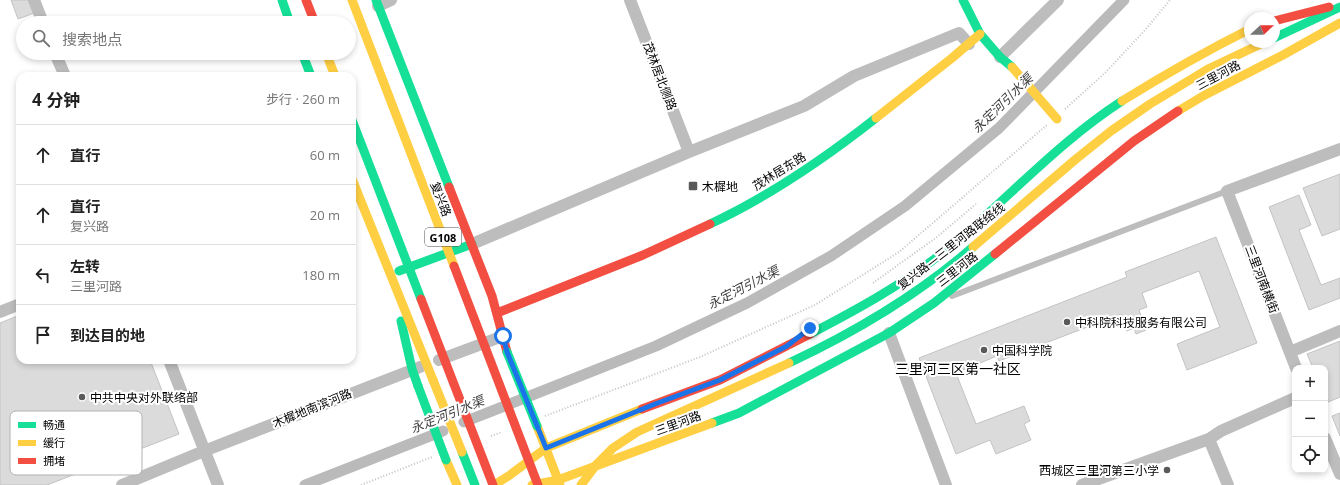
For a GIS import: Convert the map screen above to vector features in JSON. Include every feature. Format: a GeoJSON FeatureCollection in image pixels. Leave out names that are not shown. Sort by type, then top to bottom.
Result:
{"type":"FeatureCollection","features":[{"type":"Feature","properties":{"kind":"main road"},"geometry":{"type":"LineString","coordinates":[[282,0],[288,16]]}},
{"type":"Feature","properties":{"kind":"main road"},"geometry":{"type":"LineString","coordinates":[[306,0],[312,16]]}},
{"type":"Feature","properties":{"kind":"main road","name":"复兴路"},"geometry":{"type":"LineString","coordinates":[[352,0],[538,485]]}},
{"type":"Feature","properties":{"kind":"main road"},"geometry":{"type":"LineString","coordinates":[[963,0],[980,34],[1000,57],[1012,67],[1064,129]]}},
{"type":"Feature","properties":{"kind":"main road","name":"复兴路"},"geometry":{"type":"LineString","coordinates":[[377,3],[492,296],[507,352],[546,448]]}},
{"type":"Feature","properties":{"kind":"main road"},"geometry":{"type":"LineString","coordinates":[[1280,19],[1340,4]]}},
{"type":"Feature","properties":{"kind":"main road"},"geometry":{"type":"LineString","coordinates":[[1280,35],[1340,7]]}},
{"type":"Feature","properties":{"kind":"main road"},"geometry":{"type":"LineString","coordinates":[[1280,36],[1340,18]]}},
{"type":"Feature","properties":{"kind":"main road","name":"三里河路"},"geometry":{"type":"LineString","coordinates":[[532,485],[559,483],[739,413],[852,354],[888,333],[930,298],[1023,232],[1134,141],[1168,117],[1203,96],[1283,55],[1340,23]]}},
{"type":"Feature","properties":{"kind":"main road","name":"三里河路"},"geometry":{"type":"LineString","coordinates":[[494,485],[546,448],[655,404],[720,380],[860,308],[911,277],[947,249],[1064,129],[1112,108],[1160,77],[1207,50],[1244,32]]}},
{"type":"Feature","properties":{"kind":"main road","name":"茂林居东路"},"geometry":{"type":"LineString","coordinates":[[497,313],[662,246],[742,208],[792,179],[849,140],[980,34]]}},
{"type":"Feature","properties":{"kind":"main road","name":"复兴路—三里河路联络线"},"geometry":{"type":"LineString","coordinates":[[581,485],[596,465],[613,448],[637,432],[822,348],[904,299],[966,253],[1111,131],[1150,104],[1208,69],[1252,48]]}},
{"type":"Feature","properties":{"kind":"main road"},"geometry":{"type":"LineString","coordinates":[[305,60],[309,72]]}},
{"type":"Feature","properties":{"kind":"main road"},"geometry":{"type":"LineString","coordinates":[[329,60],[333,72]]}},
{"type":"Feature","properties":{"kind":"main road"},"geometry":{"type":"LineString","coordinates":[[356,130],[494,485]]}},
{"type":"Feature","properties":{"kind":"main road"},"geometry":{"type":"LineString","coordinates":[[356,189],[475,485]]}},
{"type":"Feature","properties":{"kind":"main road"},"geometry":{"type":"LineString","coordinates":[[390,274],[472,244]]}},
{"type":"Feature","properties":{"kind":"main road"},"geometry":{"type":"LineString","coordinates":[[390,274],[412,369],[455,482],[464,485]]}},
{"type":"Feature","properties":{"kind":"main road"},"geometry":{"type":"LineString","coordinates":[[911,277],[930,298]]}},
{"type":"Feature","properties":{"kind":"main road"},"geometry":{"type":"LineString","coordinates":[[720,380],[719,393],[724,403],[739,413]]}},
{"type":"Feature","properties":{"kind":"main road"},"geometry":{"type":"LineString","coordinates":[[546,448],[559,483]]}},
{"type":"Feature","properties":{"kind":"main road"},"geometry":{"type":"LineString","coordinates":[[510,475],[514,485]]}},
{"type":"Feature","properties":{"kind":"street"},"geometry":{"type":"LineString","coordinates":[[34,0],[40,16]]}},
{"type":"Feature","properties":{"kind":"street"},"geometry":{"type":"LineString","coordinates":[[377,3],[391,0]]}},
{"type":"Feature","properties":{"kind":"street","name":"茂林居北侧路"},"geometry":{"type":"LineString","coordinates":[[630,0],[689,152]]}},
{"type":"Feature","properties":{"kind":"street"},"geometry":{"type":"LineString","coordinates":[[1000,57],[1058,0]]}},
{"type":"Feature","properties":{"kind":"street"},"geometry":{"type":"LineString","coordinates":[[472,244],[689,152],[804,106],[854,76],[959,33],[969,44]]}},
{"type":"Feature","properties":{"kind":"street"},"geometry":{"type":"LineString","coordinates":[[58,60],[62,72]]}},
{"type":"Feature","properties":{"kind":"street"},"geometry":{"type":"LineString","coordinates":[[1227,191],[1340,149]]}},
{"type":"Feature","properties":{"kind":"street","name":"三里河南横街"},"geometry":{"type":"LineString","coordinates":[[1227,191],[1295,365]]}},
{"type":"Feature","properties":{"kind":"street"},"geometry":{"type":"LineString","coordinates":[[0,312],[16,306]]}},
{"type":"Feature","properties":{"kind":"street"},"geometry":{"type":"LineString","coordinates":[[1290,352],[1340,331]]}},
{"type":"Feature","properties":{"kind":"street"},"geometry":{"type":"LineString","coordinates":[[888,333],[946,485]]}},
{"type":"Feature","properties":{"kind":"street","name":"木樨地南滨河路"},"geometry":{"type":"LineString","coordinates":[[122,485],[412,369],[503,336]]}},
{"type":"Feature","properties":{"kind":"street"},"geometry":{"type":"LineString","coordinates":[[171,364],[216,480]]}},
{"type":"Feature","properties":{"kind":"street"},"geometry":{"type":"LineString","coordinates":[[1082,485],[1209,439],[1221,431],[1292,399]]}},
{"type":"Feature","properties":{"kind":"street"},"geometry":{"type":"LineString","coordinates":[[1209,439],[1228,485]]}},
{"type":"Feature","properties":{"kind":"street"},"geometry":{"type":"LineString","coordinates":[[1328,445],[1340,474]]}},
{"type":"Feature","properties":{"kind":"lane"},"geometry":{"type":"LineString","coordinates":[[930,298],[1227,191]]}},
{"type":"Feature","properties":{"kind":"path"},"geometry":{"type":"LineString","coordinates":[[1064,109],[1106,72],[1170,0]]}},
{"type":"Feature","properties":{"kind":"path"},"geometry":{"type":"LineString","coordinates":[[544,416],[700,357],[815,305],[899,252],[1047,125]]}},
{"type":"Feature","properties":{"kind":"path"},"geometry":{"type":"LineString","coordinates":[[870,286],[937,237],[978,202]]}},
{"type":"Feature","properties":{"kind":"path"},"geometry":{"type":"LineString","coordinates":[[486,437],[508,429]]}},
{"type":"Feature","properties":{"kind":"path"},"geometry":{"type":"LineString","coordinates":[[361,485],[435,456]]}},
{"type":"Feature","properties":{"kind":"building"},"geometry":{"type":"Polygon","coordinates":[[[11,0],[36,0],[40,11],[26,16],[17,16],[11,0]]]}},
{"type":"Feature","properties":{"kind":"building"},"geometry":{"type":"Polygon","coordinates":[[[1340,174],[1340,229],[1322,236],[1303,188],[1340,174]]]}},
{"type":"Feature","properties":{"kind":"building"},"geometry":{"type":"Polygon","coordinates":[[[1299,195],[1311,225],[1299,230],[1321,285],[1340,278],[1340,298],[1309,310],[1269,207],[1299,195]]]}},
{"type":"Feature","properties":{"kind":"building","name":"中国科学院"},"geometry":{"type":"Polygon","coordinates":[[[1216,237],[1257,343],[1187,370],[1177,344],[1220,327],[1199,271],[1142,293],[1147,307],[1139,310],[1146,330],[1136,334],[1134,328],[1127,331],[1121,314],[999,361],[997,356],[956,373],[976,424],[1024,406],[1030,421],[1024,424],[1031,440],[996,454],[990,440],[956,454],[919,358],[1127,277],[1125,272],[1216,237]]]}},
{"type":"Feature","properties":{"kind":"building"},"geometry":{"type":"Polygon","coordinates":[[[16,317],[16,364],[152,364],[179,434],[142,448],[142,411],[10,411],[10,475],[73,475],[47,485],[0,485],[0,323],[16,317]]]}},
{"type":"Feature","properties":{"kind":"building"},"geometry":{"type":"Polygon","coordinates":[[[1340,341],[1340,397],[1328,402],[1328,365],[1312,365],[1307,354],[1340,341]]]}},
{"type":"Feature","properties":{"kind":"building"},"geometry":{"type":"Polygon","coordinates":[[[1340,413],[1340,436],[1332,416],[1340,413]]]}},
{"type":"Feature","properties":{"kind":"waterway","name":"永定河引水渠"},"geometry":{"type":"LineString","coordinates":[[464,422],[656,346],[747,303],[831,256],[905,206],[999,128],[1124,0]]}},
{"type":"Feature","properties":{"kind":"waterway","name":"永定河引水渠"},"geometry":{"type":"LineString","coordinates":[[305,485],[443,431]]}},
{"type":"Feature","properties":{"kind":"traffic: fast"},"geometry":{"type":"LineString","coordinates":[[282,0],[288,16]]}},
{"type":"Feature","properties":{"kind":"traffic: fast"},"geometry":{"type":"LineString","coordinates":[[376,0],[449,187]]}},
{"type":"Feature","properties":{"kind":"traffic: fast"},"geometry":{"type":"LineString","coordinates":[[963,0],[980,34],[1000,57],[1012,67]]}},
{"type":"Feature","properties":{"kind":"traffic: fast"},"geometry":{"type":"LineString","coordinates":[[1280,35],[1340,7]]}},
{"type":"Feature","properties":{"kind":"traffic: fast"},"geometry":{"type":"LineString","coordinates":[[305,60],[309,72]]}},
{"type":"Feature","properties":{"kind":"traffic: fast"},"geometry":{"type":"LineString","coordinates":[[810,334],[846,315],[914,274],[946,250],[1076,135],[1098,117],[1122,101]]}},
{"type":"Feature","properties":{"kind":"traffic: fast"},"geometry":{"type":"LineString","coordinates":[[710,224],[754,201],[796,176],[837,148],[876,118]]}},
{"type":"Feature","properties":{"kind":"traffic: fast"},"geometry":{"type":"LineString","coordinates":[[356,130],[421,299]]}},
{"type":"Feature","properties":{"kind":"traffic: fast"},"geometry":{"type":"LineString","coordinates":[[399,271],[472,244]]}},
{"type":"Feature","properties":{"kind":"traffic: fast"},"geometry":{"type":"LineString","coordinates":[[789,363],[837,339],[885,311],[930,281],[973,247]]}},
{"type":"Feature","properties":{"kind":"traffic: fast"},"geometry":{"type":"LineString","coordinates":[[712,423],[739,413],[889,333],[934,303],[995,254]]}},
{"type":"Feature","properties":{"kind":"traffic: fast"},"geometry":{"type":"LineString","coordinates":[[401,321],[412,369],[418,386]]}},
{"type":"Feature","properties":{"kind":"traffic: fast"},"geometry":{"type":"LineString","coordinates":[[507,352],[537,426]]}},
{"type":"Feature","properties":{"kind":"traffic: fast"},"geometry":{"type":"LineString","coordinates":[[418,386],[446,460]]}},
{"type":"Feature","properties":{"kind":"traffic: fast"},"geometry":{"type":"LineString","coordinates":[[462,452],[475,485]]}},
{"type":"Feature","properties":{"kind":"traffic: slow"},"geometry":{"type":"LineString","coordinates":[[352,0],[454,266]]}},
{"type":"Feature","properties":{"kind":"traffic: slow"},"geometry":{"type":"LineString","coordinates":[[1178,111],[1203,96],[1283,55],[1340,23]]}},
{"type":"Feature","properties":{"kind":"traffic: slow"},"geometry":{"type":"LineString","coordinates":[[1122,101],[1185,64],[1244,32]]}},
{"type":"Feature","properties":{"kind":"traffic: slow"},"geometry":{"type":"LineString","coordinates":[[876,118],[980,34]]}},
{"type":"Feature","properties":{"kind":"traffic: slow"},"geometry":{"type":"LineString","coordinates":[[973,247],[1111,131],[1150,104],[1208,69],[1252,48]]}},
{"type":"Feature","properties":{"kind":"traffic: slow"},"geometry":{"type":"LineString","coordinates":[[329,60],[333,72]]}},
{"type":"Feature","properties":{"kind":"traffic: slow"},"geometry":{"type":"LineString","coordinates":[[1012,67],[1057,119]]}},
{"type":"Feature","properties":{"kind":"traffic: slow"},"geometry":{"type":"LineString","coordinates":[[356,189],[433,380]]}},
{"type":"Feature","properties":{"kind":"traffic: slow"},"geometry":{"type":"LineString","coordinates":[[581,485],[596,465],[613,448],[637,432],[789,363]]}},
{"type":"Feature","properties":{"kind":"traffic: slow"},"geometry":{"type":"LineString","coordinates":[[433,380],[462,452]]}},
{"type":"Feature","properties":{"kind":"traffic: slow"},"geometry":{"type":"LineString","coordinates":[[494,485],[546,448],[642,409]]}},
{"type":"Feature","properties":{"kind":"traffic: slow"},"geometry":{"type":"LineString","coordinates":[[532,485],[558,480],[712,423]]}},
{"type":"Feature","properties":{"kind":"traffic: slow"},"geometry":{"type":"LineString","coordinates":[[537,426],[560,485]]}},
{"type":"Feature","properties":{"kind":"traffic: slow"},"geometry":{"type":"LineString","coordinates":[[446,460],[457,485]]}},
{"type":"Feature","properties":{"kind":"traffic: jam"},"geometry":{"type":"LineString","coordinates":[[306,0],[312,16]]}},
{"type":"Feature","properties":{"kind":"traffic: jam"},"geometry":{"type":"LineString","coordinates":[[1280,19],[1329,7]]}},
{"type":"Feature","properties":{"kind":"traffic: jam"},"geometry":{"type":"LineString","coordinates":[[995,254],[1134,141],[1178,111]]}},
{"type":"Feature","properties":{"kind":"traffic: jam"},"geometry":{"type":"LineString","coordinates":[[449,187],[492,296],[507,352]]}},
{"type":"Feature","properties":{"kind":"traffic: jam"},"geometry":{"type":"LineString","coordinates":[[497,313],[643,255],[710,224]]}},
{"type":"Feature","properties":{"kind":"traffic: jam"},"geometry":{"type":"LineString","coordinates":[[454,266],[538,485]]}},
{"type":"Feature","properties":{"kind":"traffic: jam"},"geometry":{"type":"LineString","coordinates":[[421,299],[493,485]]}},
{"type":"Feature","properties":{"kind":"traffic: jam"},"geometry":{"type":"LineString","coordinates":[[642,409],[720,380],[810,334]]}},
{"type":"Feature","properties":{"kind":"place","name":"木樨地"},"geometry":{"type":"Point","coordinates":[693,186]}},
{"type":"Feature","properties":{"kind":"place","name":"中科院科技服务有限公司"},"geometry":{"type":"Point","coordinates":[1067,322]}},
{"type":"Feature","properties":{"kind":"place","name":"中国科学院"},"geometry":{"type":"Point","coordinates":[984,350]}},
{"type":"Feature","properties":{"kind":"place","name":"中共中央对外联络部"},"geometry":{"type":"Point","coordinates":[82,397]}},
{"type":"Feature","properties":{"kind":"place","name":"西城区三里河第三小学"},"geometry":{"type":"Point","coordinates":[1167,470]}},
{"type":"Feature","properties":{"kind":"district","name":"三里河三区第一社区"},"geometry":{"type":"Point","coordinates":[958,368]}},
{"type":"Feature","properties":{"kind":"route"},"geometry":{"type":"LineString","coordinates":[[503,336],[507,352],[546,448],[655,404],[720,380],[787,346],[810,328]]}}]}
